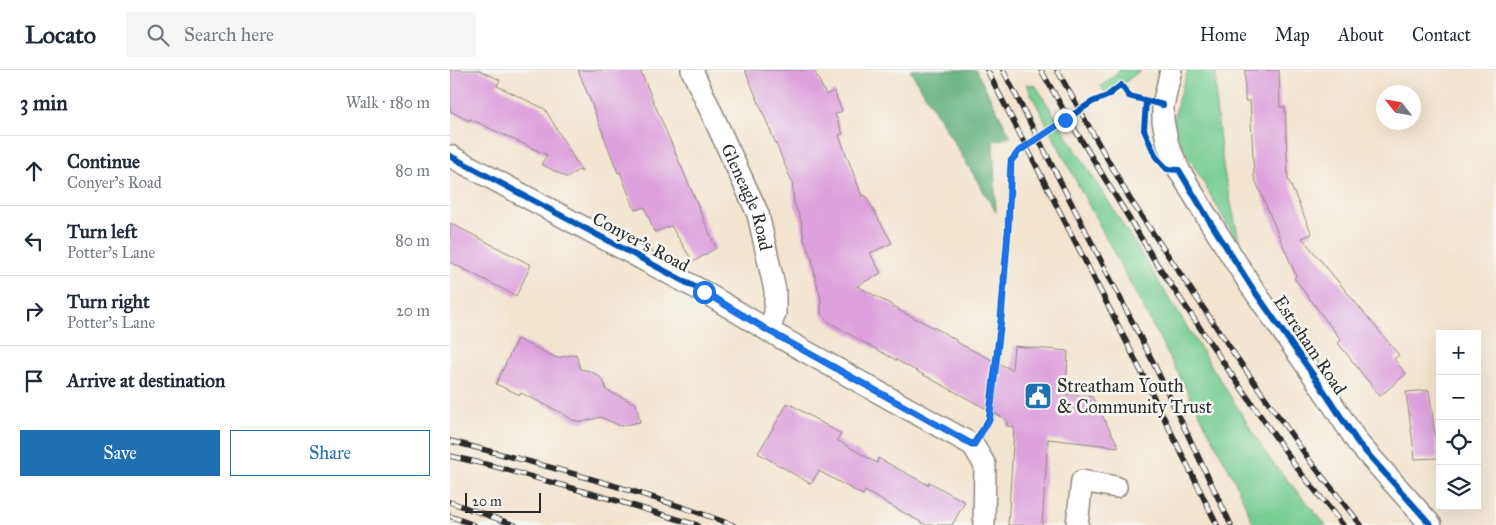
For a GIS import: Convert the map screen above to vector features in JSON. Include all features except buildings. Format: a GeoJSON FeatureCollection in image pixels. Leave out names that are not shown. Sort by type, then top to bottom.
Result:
{"type":"FeatureCollection","features":[{"type":"Feature","properties":{"kind":"street","name":"Gleneagle Road"},"geometry":{"type":"LineString","coordinates":[[692,70],[758,214],[774,290],[775,313],[769,331]]}},
{"type":"Feature","properties":{"kind":"street","name":"Estreham Road"},"geometry":{"type":"LineString","coordinates":[[1171,70],[1163,105],[1164,121],[1168,145],[1179,170],[1253,289],[1358,443],[1431,525]]}},
{"type":"Feature","properties":{"kind":"street","name":"Conyer's Road"},"geometry":{"type":"LineString","coordinates":[[450,156],[704,292],[769,331],[974,445],[985,465],[984,525]]}},
{"type":"Feature","properties":{"kind":"street"},"geometry":{"type":"LineString","coordinates":[[1077,525],[1082,481],[1116,487]]}},
{"type":"Feature","properties":{"kind":"green space"},"geometry":{"type":"Polygon","coordinates":[[[910,70],[976,70],[1011,137],[993,141],[996,212],[910,70]]]}},
{"type":"Feature","properties":{"kind":"green space"},"geometry":{"type":"Polygon","coordinates":[[[1120,70],[1141,70],[1107,96],[1101,86],[1120,70]]]}},
{"type":"Feature","properties":{"kind":"green space"},"geometry":{"type":"Polygon","coordinates":[[[1188,70],[1216,70],[1216,108],[1224,172],[1241,248],[1172,128],[1188,70]]]}},
{"type":"Feature","properties":{"kind":"green space"},"geometry":{"type":"Polygon","coordinates":[[[1026,84],[1036,86],[1271,461],[1326,525],[1254,525],[1233,477],[1026,84]]]}},
{"type":"Feature","properties":{"kind":"railway"},"geometry":{"type":"LineString","coordinates":[[987,70],[1123,335],[1217,525]]}},
{"type":"Feature","properties":{"kind":"railway"},"geometry":{"type":"LineString","coordinates":[[1003,70],[1152,360],[1231,525]]}},
{"type":"Feature","properties":{"kind":"railway"},"geometry":{"type":"LineString","coordinates":[[1041,70],[1155,261],[1297,468],[1343,525]]}},
{"type":"Feature","properties":{"kind":"railway"},"geometry":{"type":"LineString","coordinates":[[1057,70],[1130,199],[1235,355],[1310,461],[1361,525]]}},
{"type":"Feature","properties":{"kind":"railway"},"geometry":{"type":"LineString","coordinates":[[450,441],[593,479],[733,525]]}},
{"type":"Feature","properties":{"kind":"railway"},"geometry":{"type":"LineString","coordinates":[[450,456],[493,466],[697,525]]}},
{"type":"Feature","properties":{"kind":"railway"},"geometry":{"type":"LineString","coordinates":[[450,502],[515,525]]}},
{"type":"Feature","properties":{"kind":"railway"},"geometry":{"type":"LineString","coordinates":[[450,516],[474,525]]}},
{"type":"Feature","properties":{"kind":"cycle path"},"geometry":{"type":"LineString","coordinates":[[450,156],[704,292],[769,331],[973,445],[989,419],[1001,319],[1011,161],[1019,151],[1092,102],[1107,96],[1121,85],[1129,96],[1163,105]]}},
{"type":"Feature","properties":{"kind":"cycle path"},"geometry":{"type":"LineString","coordinates":[[1146,101],[1144,130],[1156,157],[1167,169],[1179,170],[1253,289],[1358,443],[1431,525]]}},
{"type":"Feature","properties":{"kind":"place","name":"Streatham Youth & Community Trust"},"geometry":{"type":"Point","coordinates":[1038,396]}},
{"type":"Feature","properties":{"kind":"route"},"geometry":{"type":"LineString","coordinates":[[704,292],[769,331],[974,445],[990,419],[1001,319],[1011,161],[1019,151],[1065,120]]}}]}
